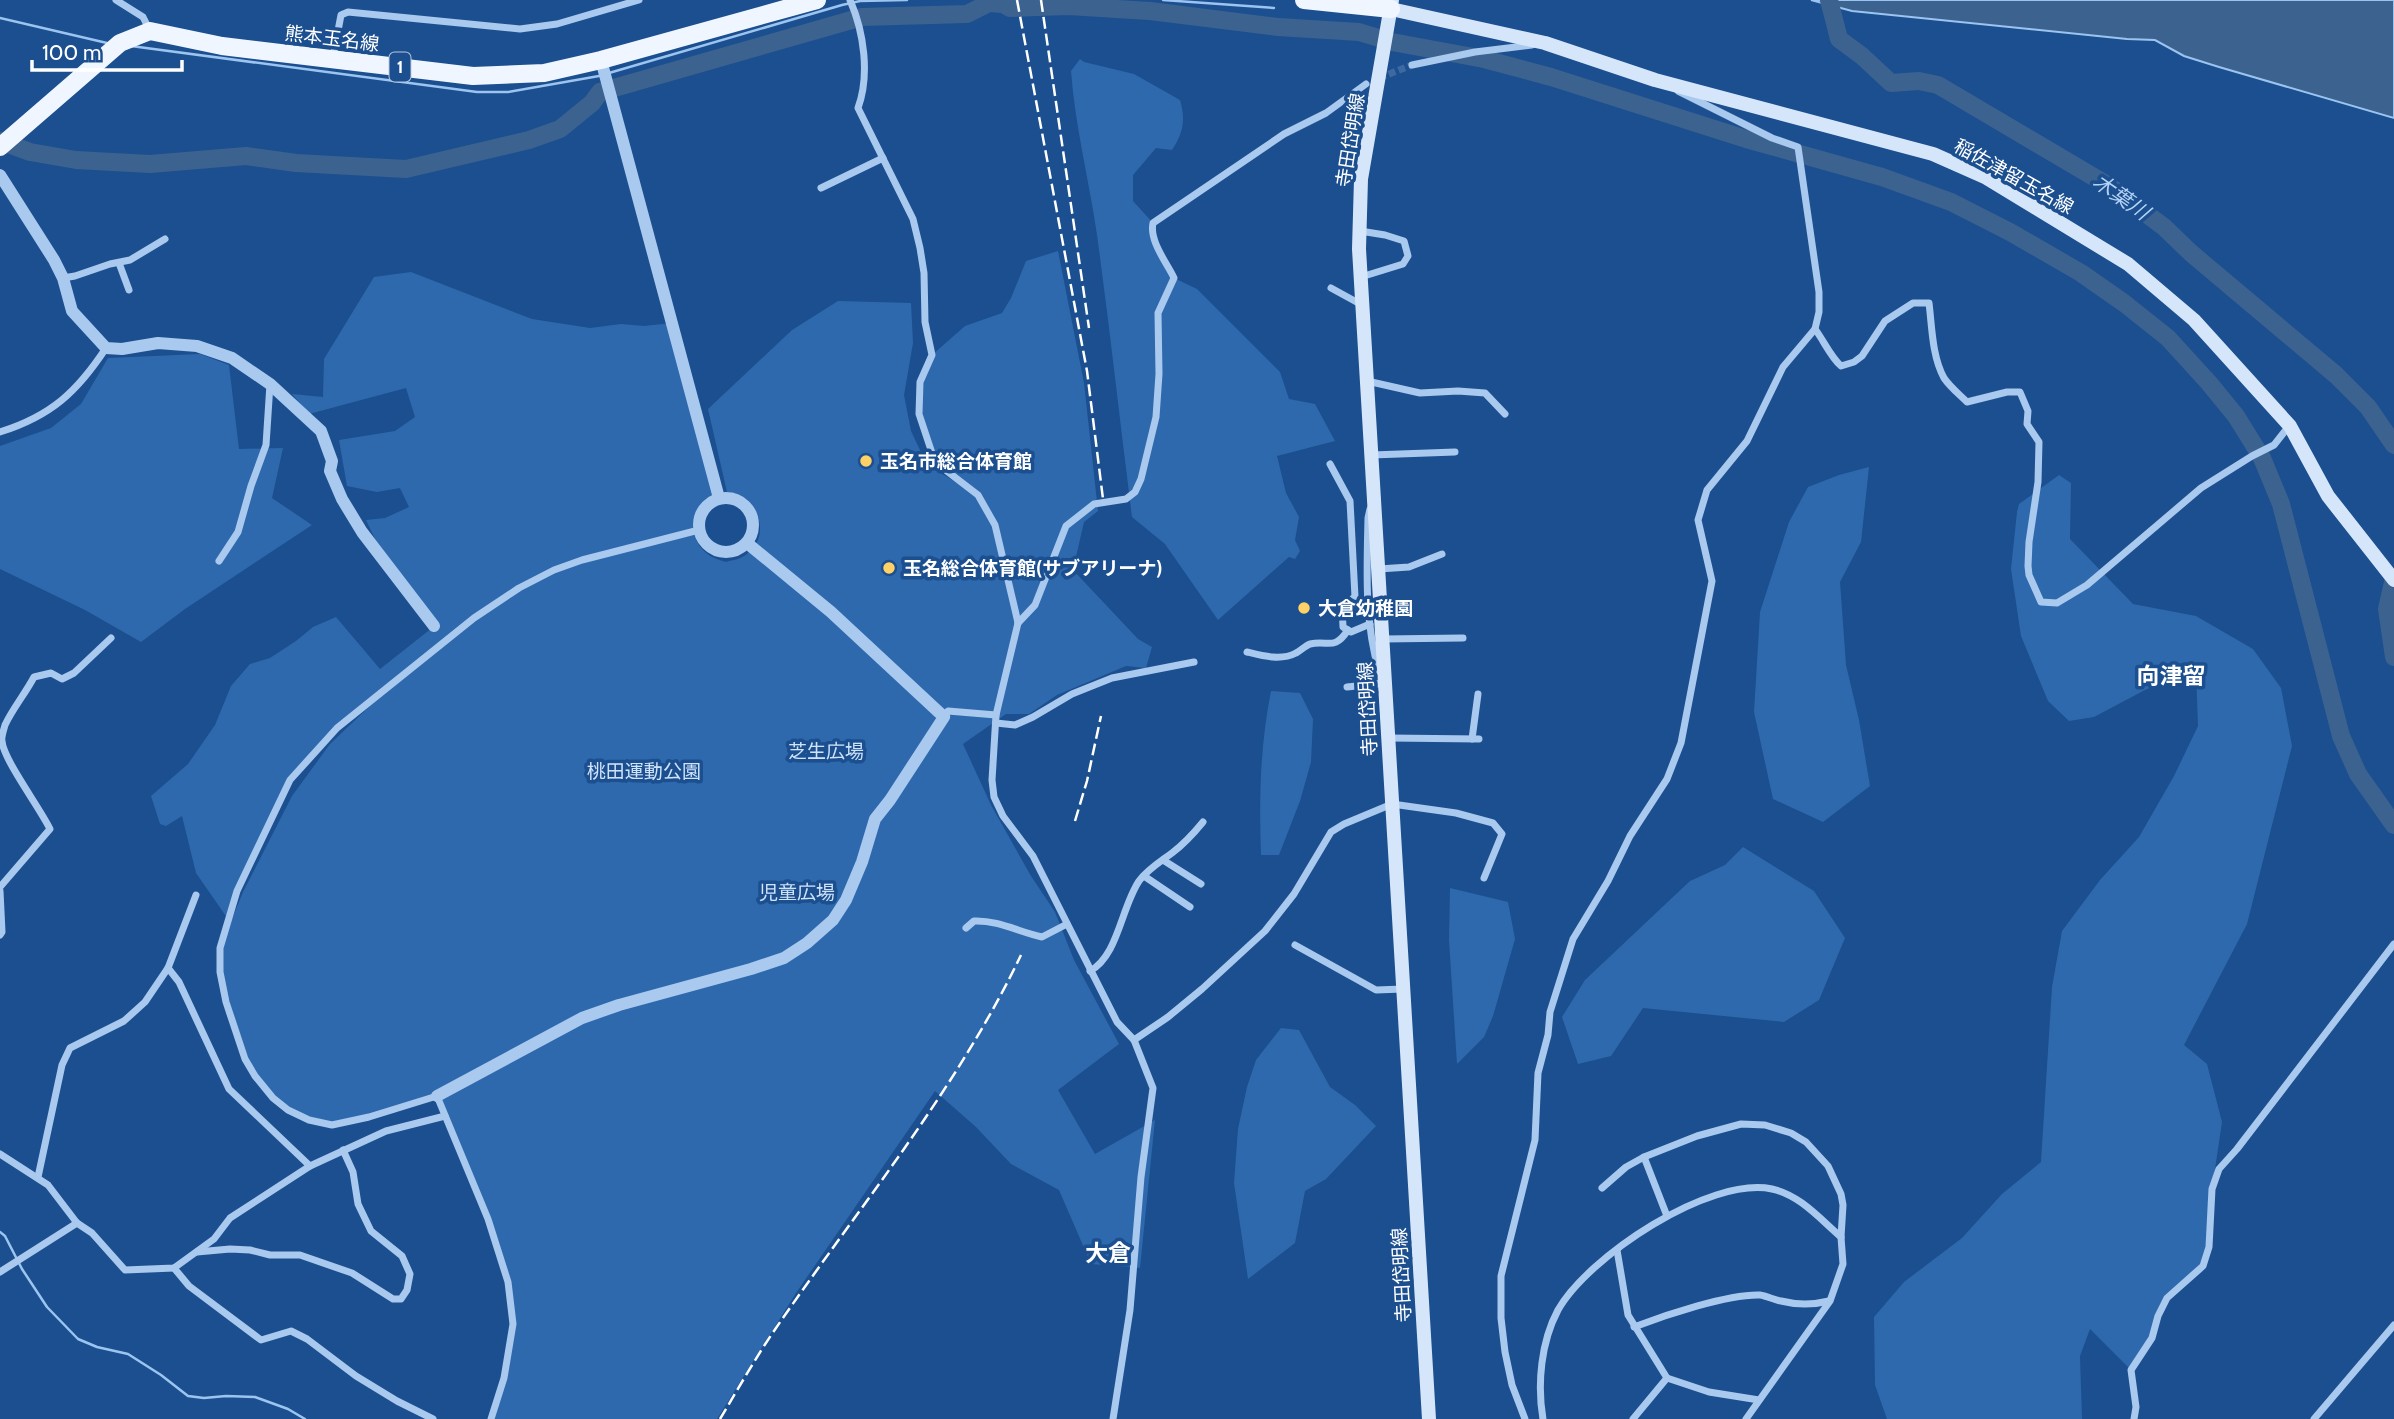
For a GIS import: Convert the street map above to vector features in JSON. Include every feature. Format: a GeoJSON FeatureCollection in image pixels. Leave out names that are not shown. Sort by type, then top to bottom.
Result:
{"type":"FeatureCollection","features":[{"type":"Feature","properties":{"kind":"main road","name":"熊本玉名線"},"geometry":{"type":"LineString","coordinates":[[150,31],[222,46],[473,76],[544,73],[603,70],[817,0]]}},
{"type":"Feature","properties":{"kind":"main road"},"geometry":{"type":"LineString","coordinates":[[1304,0],[1392,5]]}},
{"type":"Feature","properties":{"kind":"main road","name":"寺田岱明線"},"geometry":{"type":"LineString","coordinates":[[1392,5],[1361,179],[1360,277],[1429,1419]]}},
{"type":"Feature","properties":{"kind":"main road","name":"稲佐津留玉名線"},"geometry":{"type":"LineString","coordinates":[[1392,5],[1545,43],[1655,80],[1933,154],[1985,177],[2128,264],[2194,320],[2290,426],[2328,496],[2394,580]]}},
{"type":"Feature","properties":{"kind":"main road"},"geometry":{"type":"LineString","coordinates":[[6,141],[120,43],[150,31]]}},
{"type":"Feature","properties":{"kind":"street"},"geometry":{"type":"LineString","coordinates":[[116,0],[143,17],[150,31]]}},
{"type":"Feature","properties":{"kind":"street"},"geometry":{"type":"LineString","coordinates":[[332,59],[341,15],[348,12],[520,29],[556,24],[639,0]]}},
{"type":"Feature","properties":{"kind":"street"},"geometry":{"type":"LineString","coordinates":[[850,0],[859,24],[864,59],[863,95],[858,108],[913,219],[924,273],[925,322],[932,355],[920,382],[919,414],[935,462],[978,495],[995,525],[1018,623],[996,719],[992,780],[994,797],[1003,816],[1033,856],[1116,1022],[1135,1040],[1153,1088],[1130,1310],[1113,1419]]}},
{"type":"Feature","properties":{"kind":"street"},"geometry":{"type":"LineString","coordinates":[[1412,65],[1475,52],[1545,43]]}},
{"type":"Feature","properties":{"kind":"street"},"geometry":{"type":"LineString","coordinates":[[603,70],[719,498]]}},
{"type":"Feature","properties":{"kind":"street"},"geometry":{"type":"LineString","coordinates":[[1525,1419],[1512,1385],[1505,1352],[1501,1318],[1501,1276],[1535,1140],[1538,1073],[1548,1035],[1550,1012],[1573,939],[1608,881],[1630,836],[1668,779],[1681,743],[1712,581],[1698,520],[1707,490],[1748,441],[1783,368],[1815,329],[1819,313],[1819,292],[1798,147],[1772,138],[1655,80]]}},
{"type":"Feature","properties":{"kind":"street"},"geometry":{"type":"LineString","coordinates":[[1018,623],[1035,605],[1066,526],[1094,505],[1126,499],[1135,492],[1141,479],[1156,417],[1159,374],[1158,313],[1174,278],[1155,242],[1151,230],[1153,223],[1284,134],[1326,113],[1366,84]]}},
{"type":"Feature","properties":{"kind":"street"},"geometry":{"type":"LineString","coordinates":[[821,188],[883,158]]}},
{"type":"Feature","properties":{"kind":"street"},"geometry":{"type":"LineString","coordinates":[[0,175],[54,260],[63,278],[72,311],[106,348],[122,349],[158,343],[197,346],[232,358],[270,384],[321,431],[332,461],[330,471],[342,499],[362,532],[434,626]]}},
{"type":"Feature","properties":{"kind":"street"},"geometry":{"type":"LineString","coordinates":[[1359,231],[1404,241],[1408,256],[1403,264],[1360,277]]}},
{"type":"Feature","properties":{"kind":"street"},"geometry":{"type":"LineString","coordinates":[[63,278],[130,260],[165,239]]}},
{"type":"Feature","properties":{"kind":"street"},"geometry":{"type":"LineString","coordinates":[[119,263],[129,290]]}},
{"type":"Feature","properties":{"kind":"street"},"geometry":{"type":"LineString","coordinates":[[1331,288],[1362,306]]}},
{"type":"Feature","properties":{"kind":"street"},"geometry":{"type":"LineString","coordinates":[[1815,329],[1840,366],[1854,362],[1862,356],[1885,321],[1913,303],[1929,303],[1936,356],[1945,379],[1967,402],[2007,392],[2020,392],[2028,411],[2027,424],[2039,442],[2038,482],[2028,566],[2029,575],[2041,602],[2057,603],[2087,585],[2201,488],[2274,445],[2290,426]]}},
{"type":"Feature","properties":{"kind":"street"},"geometry":{"type":"LineString","coordinates":[[0,432],[50,410],[72,392],[106,348]]}},
{"type":"Feature","properties":{"kind":"street"},"geometry":{"type":"LineString","coordinates":[[1367,380],[1420,393],[1485,393],[1505,414]]}},
{"type":"Feature","properties":{"kind":"street"},"geometry":{"type":"LineString","coordinates":[[219,561],[238,532],[263,454],[270,384]]}},
{"type":"Feature","properties":{"kind":"street"},"geometry":{"type":"LineString","coordinates":[[1371,455],[1455,452]]}},
{"type":"Feature","properties":{"kind":"street"},"geometry":{"type":"LineString","coordinates":[[1330,464],[1350,501],[1355,597]]}},
{"type":"Feature","properties":{"kind":"street"},"geometry":{"type":"LineString","coordinates":[[1347,687],[1385,683],[1378,669],[1368,603],[1368,517],[1374,495]]}},
{"type":"Feature","properties":{"kind":"street"},"geometry":{"type":"LineString","coordinates":[[719,498],[737,500],[750,511],[754,527],[747,543],[732,552],[715,550],[702,538],[699,530],[703,510],[719,498]]}},
{"type":"Feature","properties":{"kind":"street"},"geometry":{"type":"LineString","coordinates":[[699,530],[582,560],[519,588],[474,618],[337,728],[290,780],[237,891],[220,948],[220,972],[226,1002],[245,1059],[254,1076],[273,1098],[288,1110],[309,1120],[332,1125],[369,1117],[437,1096],[582,1018],[618,1004],[751,970],[783,958],[807,943],[833,920],[846,900],[862,862],[875,819],[948,711],[1015,725],[1033,718],[1072,694],[1112,678],[1194,662]]}},
{"type":"Feature","properties":{"kind":"street"},"geometry":{"type":"LineString","coordinates":[[747,543],[831,612],[944,716]]}},
{"type":"Feature","properties":{"kind":"street"},"geometry":{"type":"LineString","coordinates":[[1378,569],[1409,567],[1442,554]]}},
{"type":"Feature","properties":{"kind":"street"},"geometry":{"type":"LineString","coordinates":[[1355,597],[1368,603]]}},
{"type":"Feature","properties":{"kind":"street"},"geometry":{"type":"LineString","coordinates":[[1355,597],[1342,606],[1343,628],[1351,632],[1370,624]]}},
{"type":"Feature","properties":{"kind":"street"},"geometry":{"type":"LineString","coordinates":[[1247,652],[1274,658],[1293,655],[1309,645],[1329,645],[1341,640],[1348,630]]}},
{"type":"Feature","properties":{"kind":"street"},"geometry":{"type":"LineString","coordinates":[[0,935],[0,889],[50,829],[3,747],[1,740],[5,727],[34,677],[51,673],[62,679],[74,673],[111,638]]}},
{"type":"Feature","properties":{"kind":"street"},"geometry":{"type":"LineString","coordinates":[[1382,639],[1463,638]]}},
{"type":"Feature","properties":{"kind":"street"},"geometry":{"type":"LineString","coordinates":[[1388,738],[1476,738],[1478,694]]}},
{"type":"Feature","properties":{"kind":"street"},"geometry":{"type":"LineString","coordinates":[[1135,1040],[1202,989],[1265,931],[1294,894],[1331,832],[1344,824],[1392,804],[1456,813],[1493,823],[1502,834],[1484,878]]}},
{"type":"Feature","properties":{"kind":"street"},"geometry":{"type":"LineString","coordinates":[[1090,971],[1108,957],[1129,901],[1144,876],[1189,839],[1203,822]]}},
{"type":"Feature","properties":{"kind":"street"},"geometry":{"type":"LineString","coordinates":[[1163,860],[1201,884]]}},
{"type":"Feature","properties":{"kind":"street"},"geometry":{"type":"LineString","coordinates":[[1144,876],[1190,907]]}},
{"type":"Feature","properties":{"kind":"street"},"geometry":{"type":"LineString","coordinates":[[38,1177],[62,1065],[70,1048],[124,1021],[145,1002],[168,968],[196,895]]}},
{"type":"Feature","properties":{"kind":"street"},"geometry":{"type":"LineString","coordinates":[[966,928],[974,921],[998,922],[1042,937],[1067,924]]}},
{"type":"Feature","properties":{"kind":"street"},"geometry":{"type":"LineString","coordinates":[[2134,1419],[2136,1407],[2131,1370],[2152,1338],[2158,1316],[2167,1298],[2203,1266],[2209,1247],[2211,1189],[2219,1169],[2394,944]]}},
{"type":"Feature","properties":{"kind":"street"},"geometry":{"type":"LineString","coordinates":[[1295,945],[1376,990],[1404,989]]}},
{"type":"Feature","properties":{"kind":"street"},"geometry":{"type":"LineString","coordinates":[[168,968],[179,982],[229,1089],[310,1166]]}},
{"type":"Feature","properties":{"kind":"street"},"geometry":{"type":"LineString","coordinates":[[437,1096],[488,1219],[508,1282],[513,1324],[504,1378],[491,1419]]}},
{"type":"Feature","properties":{"kind":"street"},"geometry":{"type":"LineString","coordinates":[[0,1154],[48,1185],[77,1223],[92,1233],[125,1270],[174,1268],[214,1239],[230,1218],[310,1166],[386,1131],[445,1116]]}},
{"type":"Feature","properties":{"kind":"street"},"geometry":{"type":"LineString","coordinates":[[1602,1188],[1626,1167],[1644,1157],[1697,1136],[1741,1124],[1765,1125],[1791,1133],[1806,1142],[1828,1166],[1843,1205],[1843,1264],[1829,1300],[1746,1419]]}},
{"type":"Feature","properties":{"kind":"street"},"geometry":{"type":"LineString","coordinates":[[197,1252],[230,1249],[270,1255],[300,1255],[352,1273],[393,1299],[401,1299],[407,1290],[410,1274],[402,1256],[371,1231],[358,1204],[353,1172],[343,1150]]}},
{"type":"Feature","properties":{"kind":"street"},"geometry":{"type":"LineString","coordinates":[[1644,1157],[1667,1216]]}},
{"type":"Feature","properties":{"kind":"street"},"geometry":{"type":"LineString","coordinates":[[1543,1419],[1539,1388],[1548,1334],[1566,1297],[1617,1250],[1667,1216],[1726,1192],[1754,1188],[1771,1189],[1791,1196],[1841,1237]]}},
{"type":"Feature","properties":{"kind":"street"},"geometry":{"type":"LineString","coordinates":[[0,1272],[77,1223]]}},
{"type":"Feature","properties":{"kind":"street"},"geometry":{"type":"LineString","coordinates":[[1617,1250],[1628,1315],[1667,1378],[1709,1392],[1759,1399]]}},
{"type":"Feature","properties":{"kind":"street"},"geometry":{"type":"LineString","coordinates":[[174,1268],[189,1286],[261,1340],[290,1331],[307,1339],[356,1376],[433,1419]]}},
{"type":"Feature","properties":{"kind":"street"},"geometry":{"type":"LineString","coordinates":[[1634,1327],[1732,1297],[1761,1295],[1778,1301],[1804,1304],[1829,1300]]}},
{"type":"Feature","properties":{"kind":"street"},"geometry":{"type":"LineString","coordinates":[[2314,1419],[2394,1325]]}},
{"type":"Feature","properties":{"kind":"street"},"geometry":{"type":"LineString","coordinates":[[1633,1419],[1667,1378]]}},
{"type":"Feature","properties":{"kind":"green space"},"geometry":{"type":"Polygon","coordinates":[[[1080,59],[1134,74],[1180,100],[1183,120],[1179,138],[1172,150],[1156,148],[1133,175],[1133,201],[1153,223],[1154,239],[1174,278],[1197,289],[1280,372],[1289,399],[1315,404],[1335,441],[1277,456],[1286,493],[1299,517],[1295,540],[1300,551],[1295,559],[1289,557],[1218,620],[1165,544],[1132,517],[1097,235],[1073,92],[1071,71],[1080,59]]]}},
{"type":"Feature","properties":{"kind":"green space"},"geometry":{"type":"Polygon","coordinates":[[[1058,251],[1084,383],[1098,511],[1084,522],[1073,570],[1138,639],[1152,647],[1146,668],[1126,666],[1057,695],[1029,714],[1006,714],[963,744],[991,805],[1031,876],[1055,912],[1074,960],[1119,1044],[1058,1090],[1095,1154],[1155,1120],[1140,1268],[1091,1264],[1059,1190],[1011,1164],[976,1127],[935,1091],[796,1293],[717,1419],[491,1419],[510,1339],[508,1282],[488,1219],[437,1096],[381,1115],[322,1123],[288,1110],[255,1076],[226,1002],[220,948],[243,892],[292,796],[330,744],[392,685],[340,725],[290,780],[247,871],[230,922],[196,873],[182,816],[166,826],[160,824],[151,796],[188,764],[215,725],[231,686],[250,664],[270,658],[313,627],[336,617],[380,669],[437,624],[375,539],[366,520],[385,518],[409,507],[400,488],[377,492],[347,486],[339,440],[395,431],[415,417],[406,388],[309,414],[292,394],[323,397],[324,359],[374,277],[411,272],[532,319],[590,328],[621,324],[644,326],[672,323],[718,494],[698,513],[699,530],[617,552],[694,535],[706,553],[726,562],[745,556],[755,546],[760,527],[753,507],[738,494],[727,492],[708,409],[792,330],[838,301],[911,303],[913,343],[904,395],[911,431],[927,465],[971,491],[935,462],[919,414],[920,382],[932,355],[965,326],[1002,313],[1026,261],[1058,251]]]}},
{"type":"Feature","properties":{"kind":"green space"},"geometry":{"type":"Polygon","coordinates":[[[200,354],[229,365],[239,449],[283,448],[272,498],[312,525],[185,609],[141,642],[85,610],[0,569],[0,446],[51,428],[81,404],[108,358],[200,354]]]}},
{"type":"Feature","properties":{"kind":"green space"},"geometry":{"type":"Polygon","coordinates":[[[1869,467],[1861,542],[1840,582],[1846,665],[1870,786],[1823,822],[1773,799],[1754,712],[1760,612],[1789,522],[1808,487],[1869,467]]]}},
{"type":"Feature","properties":{"kind":"green space"},"geometry":{"type":"Polygon","coordinates":[[[2059,475],[2071,483],[2070,539],[2133,604],[2196,616],[2253,649],[2281,688],[2292,746],[2247,924],[2184,1045],[2207,1064],[2222,1122],[2212,1189],[2209,1247],[2203,1266],[2167,1298],[2152,1338],[2131,1370],[2090,1329],[2080,1356],[2082,1419],[1887,1419],[1875,1385],[1874,1317],[1904,1282],[1962,1238],[2002,1194],[2041,1162],[2052,987],[2062,931],[2100,880],[2139,837],[2174,776],[2198,726],[2196,670],[2145,690],[2094,717],[2069,721],[2048,701],[2021,636],[2011,569],[2019,504],[2059,475]]]}},
{"type":"Feature","properties":{"kind":"green space"},"geometry":{"type":"Polygon","coordinates":[[[1271,691],[1300,693],[1313,719],[1311,762],[1300,801],[1279,855],[1261,855],[1261,773],[1271,691]]]}},
{"type":"Feature","properties":{"kind":"green space"},"geometry":{"type":"Polygon","coordinates":[[[1743,847],[1814,891],[1845,938],[1819,1000],[1784,1022],[1643,1008],[1611,1056],[1578,1064],[1562,1017],[1585,980],[1690,881],[1725,865],[1743,847]]]}},
{"type":"Feature","properties":{"kind":"green space"},"geometry":{"type":"Polygon","coordinates":[[[1450,888],[1508,902],[1515,939],[1493,1016],[1484,1037],[1457,1064],[1449,940],[1450,888]]]}},
{"type":"Feature","properties":{"kind":"green space"},"geometry":{"type":"Polygon","coordinates":[[[1281,1028],[1299,1030],[1330,1087],[1355,1105],[1376,1126],[1326,1179],[1305,1191],[1295,1243],[1248,1279],[1234,1183],[1238,1129],[1256,1060],[1281,1028]]]}},
{"type":"Feature","properties":{"kind":"shaded area"},"geometry":{"type":"Polygon","coordinates":[[[1811,0],[2394,0],[2394,118],[2184,56],[2155,40],[1852,11],[1811,0]]]}},
{"type":"Feature","properties":{"kind":"waterway"},"geometry":{"type":"LineString","coordinates":[[609,73],[842,5],[860,1],[907,0]]}},
{"type":"Feature","properties":{"kind":"waterway"},"geometry":{"type":"LineString","coordinates":[[1163,0],[1274,8]]}},
{"type":"Feature","properties":{"kind":"waterway","name":"木葉川"},"geometry":{"type":"LineString","coordinates":[[1829,0],[1839,39],[1891,83],[1919,81],[1938,85],[2109,186],[2164,227],[2336,375],[2368,407],[2394,445]]}},
{"type":"Feature","properties":{"kind":"waterway"},"geometry":{"type":"LineString","coordinates":[[0,141],[30,152],[76,160],[150,164],[246,156],[296,163],[406,169],[529,140],[560,129],[592,103],[600,92],[862,17],[967,14],[989,3],[1003,4],[1010,8],[1068,6],[1150,11],[1278,27],[1359,32],[1392,42],[1484,59],[1551,77],[1746,139],[1882,177],[1951,202],[2081,273],[2168,338],[2236,416],[2262,458],[2281,504],[2341,736],[2358,774],[2394,825]]}},
{"type":"Feature","properties":{"kind":"waterway"},"geometry":{"type":"LineString","coordinates":[[0,18],[107,43]]}},
{"type":"Feature","properties":{"kind":"waterway"},"geometry":{"type":"LineString","coordinates":[[131,46],[477,92],[508,92],[599,76]]}},
{"type":"Feature","properties":{"kind":"waterway","name":"木葉川"},"geometry":{"type":"LineString","coordinates":[[2394,578],[2387,609],[2394,657]]}},
{"type":"Feature","properties":{"kind":"waterway"},"geometry":{"type":"LineString","coordinates":[[0,1232],[5,1236],[22,1269],[47,1307],[78,1339],[97,1347],[128,1354],[188,1396],[255,1397],[288,1409],[305,1419]]}},
{"type":"Feature","properties":{"kind":"tunnel"},"geometry":{"type":"LineString","coordinates":[[1379,78],[1412,65]]}},
{"type":"Feature","properties":{"kind":"railway"},"geometry":{"type":"LineString","coordinates":[[1017,0],[1087,371],[1103,499]]}},
{"type":"Feature","properties":{"kind":"railway"},"geometry":{"type":"LineString","coordinates":[[1041,0],[1089,328]]}},
{"type":"Feature","properties":{"kind":"railway"},"geometry":{"type":"LineString","coordinates":[[1075,821],[1101,716]]}},
{"type":"Feature","properties":{"kind":"railway"},"geometry":{"type":"LineString","coordinates":[[720,1419],[776,1328],[938,1100],[968,1053],[1021,955]]}},
{"type":"Feature","properties":{"kind":"place","name":"玉名市総合体育館"},"geometry":{"type":"Point","coordinates":[866,461]}},
{"type":"Feature","properties":{"kind":"place","name":"玉名総合体育館(サブアリーナ)"},"geometry":{"type":"Point","coordinates":[889,568]}},
{"type":"Feature","properties":{"kind":"place","name":"大倉幼稚園"},"geometry":{"type":"Point","coordinates":[1304,608]}},
{"type":"Feature","properties":{"kind":"district","name":"向津留"},"geometry":{"type":"Point","coordinates":[2171,676]}},
{"type":"Feature","properties":{"kind":"district","name":"大倉"},"geometry":{"type":"Point","coordinates":[1108,1253]}},
{"type":"Feature","properties":{"kind":"park label","name":"芝生広場"},"geometry":{"type":"Point","coordinates":[826,751]}},
{"type":"Feature","properties":{"kind":"park label","name":"桃田運動公園"},"geometry":{"type":"Point","coordinates":[644,771]}},
{"type":"Feature","properties":{"kind":"park label","name":"児童広場"},"geometry":{"type":"Point","coordinates":[797,892]}}]}
